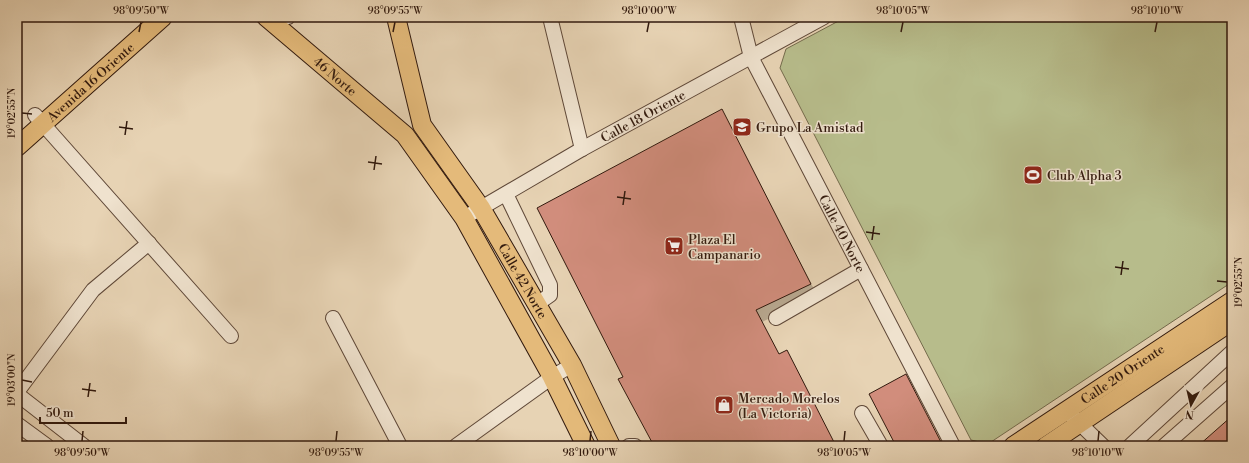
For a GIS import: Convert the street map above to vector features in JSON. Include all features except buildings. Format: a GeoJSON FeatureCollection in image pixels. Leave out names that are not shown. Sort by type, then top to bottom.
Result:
{"type":"FeatureCollection","features":[{"type":"Feature","properties":{"kind":"main road","name":"Avenida 16 Oriente"},"geometry":{"type":"LineString","coordinates":[[17,147],[38,119],[150,17]]}},
{"type":"Feature","properties":{"kind":"main road","name":"Avenida 16 Oriente"},"geometry":{"type":"LineString","coordinates":[[17,131],[38,119],[163,17]]}},
{"type":"Feature","properties":{"kind":"main road"},"geometry":{"type":"LineString","coordinates":[[396,17],[422,125],[406,135]]}},
{"type":"Feature","properties":{"kind":"main road","name":"46 Norte"},"geometry":{"type":"LineString","coordinates":[[275,18],[406,135]]}},
{"type":"Feature","properties":{"kind":"main road","name":"Calle 42 Norte"},"geometry":{"type":"LineString","coordinates":[[422,125],[481,208],[538,304],[572,365],[610,446]]}},
{"type":"Feature","properties":{"kind":"main road","name":"Calle 42 Norte"},"geometry":{"type":"LineString","coordinates":[[406,135],[464,218],[552,377],[586,446]]}},
{"type":"Feature","properties":{"kind":"main road","name":"Calle 20 Oriente"},"geometry":{"type":"LineString","coordinates":[[1013,446],[1232,301]]}},
{"type":"Feature","properties":{"kind":"main road","name":"Calle 20 Oriente"},"geometry":{"type":"LineString","coordinates":[[1046,446],[1232,321]]}},
{"type":"Feature","properties":{"kind":"street"},"geometry":{"type":"LineString","coordinates":[[550,17],[582,149]]}},
{"type":"Feature","properties":{"kind":"street","name":"Calle 40 Norte"},"geometry":{"type":"LineString","coordinates":[[740,17],[751,57],[953,446]]}},
{"type":"Feature","properties":{"kind":"street","name":"Calle 18 Oriente"},"geometry":{"type":"LineString","coordinates":[[464,218],[582,149],[824,17]]}},
{"type":"Feature","properties":{"kind":"street"},"geometry":{"type":"LineString","coordinates":[[38,119],[231,336]]}},
{"type":"Feature","properties":{"kind":"street"},"geometry":{"type":"LineString","coordinates":[[506,194],[550,285],[550,295],[538,304]]}},
{"type":"Feature","properties":{"kind":"street"},"geometry":{"type":"LineString","coordinates":[[84,446],[17,393],[93,290],[149,243]]}},
{"type":"Feature","properties":{"kind":"street"},"geometry":{"type":"LineString","coordinates":[[776,318],[861,269]]}},
{"type":"Feature","properties":{"kind":"street"},"geometry":{"type":"LineString","coordinates":[[333,318],[400,446]]}},
{"type":"Feature","properties":{"kind":"street"},"geometry":{"type":"LineString","coordinates":[[1130,446],[1232,352]]}},
{"type":"Feature","properties":{"kind":"street"},"geometry":{"type":"LineString","coordinates":[[456,446],[552,377],[572,365]]}},
{"type":"Feature","properties":{"kind":"street"},"geometry":{"type":"LineString","coordinates":[[1164,446],[1232,386]]}},
{"type":"Feature","properties":{"kind":"street"},"geometry":{"type":"LineString","coordinates":[[1066,410],[1103,446]]}},
{"type":"Feature","properties":{"kind":"street"},"geometry":{"type":"LineString","coordinates":[[862,413],[881,446]]}},
{"type":"Feature","properties":{"kind":"street"},"geometry":{"type":"LineString","coordinates":[[17,424],[47,446]]}},
{"type":"Feature","properties":{"kind":"street"},"geometry":{"type":"LineString","coordinates":[[629,446],[634,446]]}},
{"type":"Feature","properties":{"kind":"green space","name":"Club Alpha 3"},"geometry":{"type":"Polygon","coordinates":[[[846,17],[1232,17],[1232,282],[988,444],[971,440],[780,68],[786,49],[846,17]]]}},
{"type":"Feature","properties":{"kind":"place","name":"Grupo La Amistad"},"geometry":{"type":"Point","coordinates":[742,127]}},
{"type":"Feature","properties":{"kind":"place","name":"Club Alpha 3"},"geometry":{"type":"Point","coordinates":[1033,175]}},
{"type":"Feature","properties":{"kind":"place","name":"Plaza El Campanario"},"geometry":{"type":"Point","coordinates":[674,246]}},
{"type":"Feature","properties":{"kind":"place","name":"Mercado Morelos (La Victoria)"},"geometry":{"type":"Point","coordinates":[724,405]}}]}
